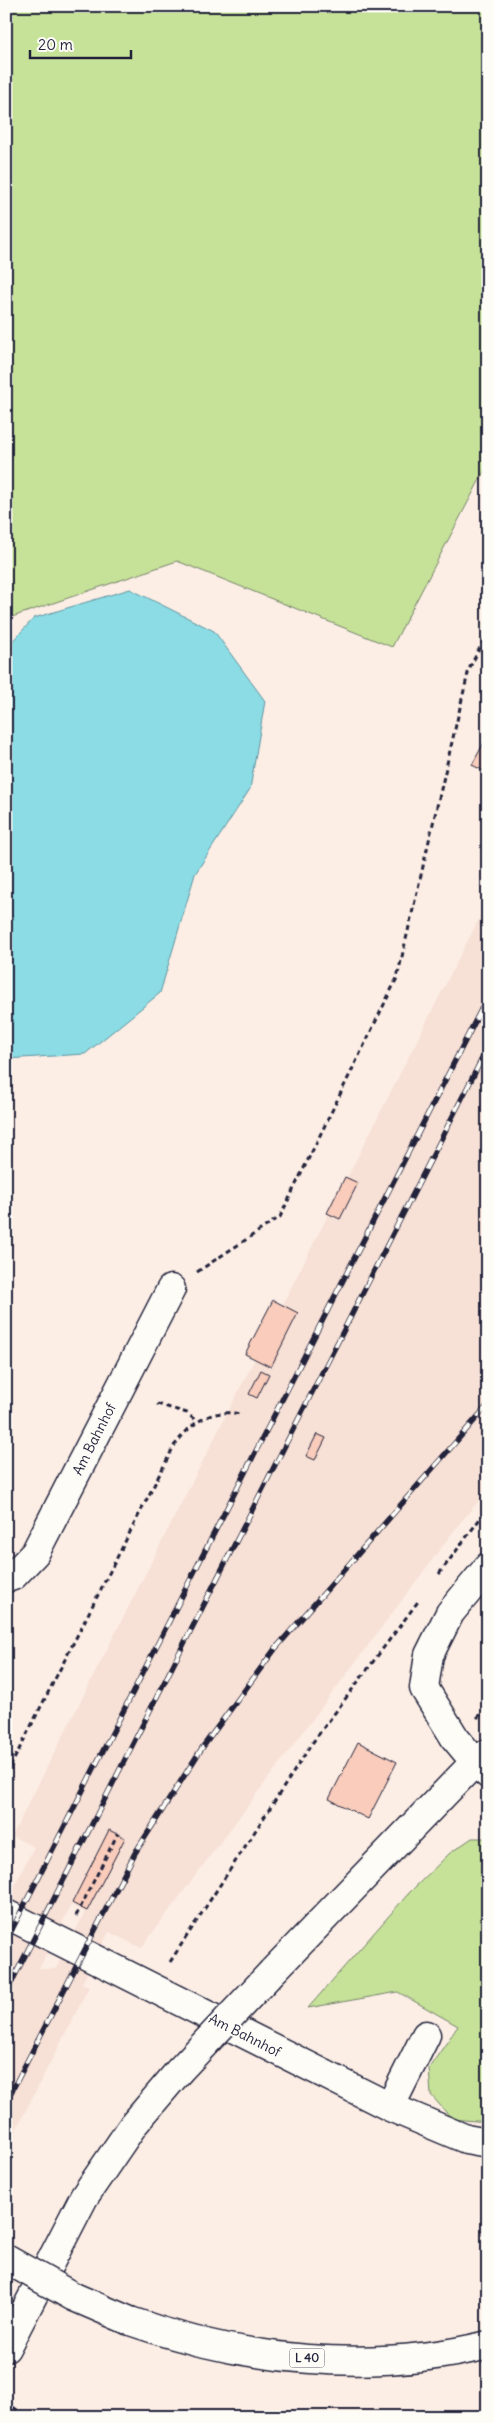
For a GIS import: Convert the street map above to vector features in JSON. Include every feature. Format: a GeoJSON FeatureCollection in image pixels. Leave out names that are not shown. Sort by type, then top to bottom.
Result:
{"type":"FeatureCollection","features":[{"type":"Feature","properties":{"kind":"main road","name":"Am Bahnhof"},"geometry":{"type":"LineString","coordinates":[[6,1578],[13,1576],[35,1553],[171,1289]]}},
{"type":"Feature","properties":{"kind":"main road"},"geometry":{"type":"LineString","coordinates":[[6,2348],[84,2197],[134,2124],[179,2071],[272,1972],[483,1763],[456,1738],[424,1688],[428,1655],[450,1613],[488,1568]]}},
{"type":"Feature","properties":{"kind":"main road","name":"Am Bahnhof"},"geometry":{"type":"LineString","coordinates":[[6,1914],[390,2108],[466,2139],[488,2143]]}},
{"type":"Feature","properties":{"kind":"main road"},"geometry":{"type":"LineString","coordinates":[[390,2108],[426,2035]]}},
{"type":"Feature","properties":{"kind":"main road","name":"L 40"},"geometry":{"type":"LineString","coordinates":[[6,2259],[74,2297],[130,2321],[209,2345],[299,2358],[358,2360],[419,2356],[488,2345]]}},
{"type":"Feature","properties":{"kind":"path"},"geometry":{"type":"LineString","coordinates":[[171,1289],[280,1217],[397,978],[469,669],[488,632]]}},
{"type":"Feature","properties":{"kind":"path"},"geometry":{"type":"LineString","coordinates":[[157,1404],[187,1413],[196,1421]]}},
{"type":"Feature","properties":{"kind":"path"},"geometry":{"type":"LineString","coordinates":[[6,1775],[166,1459],[181,1436],[196,1421],[216,1414],[239,1414]]}},
{"type":"Feature","properties":{"kind":"path"},"geometry":{"type":"LineString","coordinates":[[435,1578],[488,1508]]}},
{"type":"Feature","properties":{"kind":"path"},"geometry":{"type":"LineString","coordinates":[[169,1963],[313,1742],[424,1594]]}},
{"type":"Feature","properties":{"kind":"path"},"geometry":{"type":"LineString","coordinates":[[75,1917],[118,1833]]}},
{"type":"Feature","properties":{"kind":"path"},"geometry":{"type":"LineString","coordinates":[[6,2402],[27,2417]]}},
{"type":"Feature","properties":{"kind":"shaded area"},"geometry":{"type":"Polygon","coordinates":[[[488,901],[488,1490],[459,1524],[141,1948],[109,1932],[82,1983],[89,1987],[6,2149],[6,1902],[34,1847],[12,1836],[488,901]],[[71,1905],[39,1969],[56,1969],[85,1912],[71,1905]]]}},
{"type":"Feature","properties":{"kind":"green space"},"geometry":{"type":"Polygon","coordinates":[[[6,6],[488,6],[488,464],[392,647],[177,561],[6,619],[6,6]]]}},
{"type":"Feature","properties":{"kind":"green space"},"geometry":{"type":"Polygon","coordinates":[[[472,1838],[488,1838],[488,2122],[452,2119],[431,2095],[429,2068],[458,2026],[398,1992],[308,2008],[409,1893],[450,1853],[472,1838]]]}},
{"type":"Feature","properties":{"kind":"water"},"geometry":{"type":"Polygon","coordinates":[[[130,589],[214,631],[265,701],[250,789],[195,874],[160,993],[85,1054],[6,1059],[6,648],[34,618],[130,589]]]}},
{"type":"Feature","properties":{"kind":"building"},"geometry":{"type":"Polygon","coordinates":[[[488,735],[488,773],[472,765],[488,735]]]}},
{"type":"Feature","properties":{"kind":"building"},"geometry":{"type":"Polygon","coordinates":[[[345,1177],[358,1183],[340,1219],[327,1213],[345,1177]]]}},
{"type":"Feature","properties":{"kind":"building"},"geometry":{"type":"Polygon","coordinates":[[[273,1300],[298,1313],[271,1367],[245,1354],[273,1300]]]}},
{"type":"Feature","properties":{"kind":"building"},"geometry":{"type":"Polygon","coordinates":[[[261,1370],[269,1374],[257,1398],[249,1394],[261,1370]]]}},
{"type":"Feature","properties":{"kind":"building"},"geometry":{"type":"Polygon","coordinates":[[[317,1434],[326,1438],[315,1460],[306,1456],[317,1434]]]}},
{"type":"Feature","properties":{"kind":"building"},"geometry":{"type":"Polygon","coordinates":[[[358,1742],[397,1762],[368,1819],[329,1799],[358,1742]]]}},
{"type":"Feature","properties":{"kind":"building"},"geometry":{"type":"Polygon","coordinates":[[[109,1830],[125,1838],[87,1911],[72,1903],[109,1830]]]}},
{"type":"Feature","properties":{"kind":"railway"},"geometry":{"type":"LineString","coordinates":[[6,1941],[488,996]]}},
{"type":"Feature","properties":{"kind":"railway"},"geometry":{"type":"LineString","coordinates":[[6,1993],[488,1047]]}},
{"type":"Feature","properties":{"kind":"railway"},"geometry":{"type":"LineString","coordinates":[[6,2102],[135,1853],[202,1748],[275,1649],[488,1405]]}}]}
